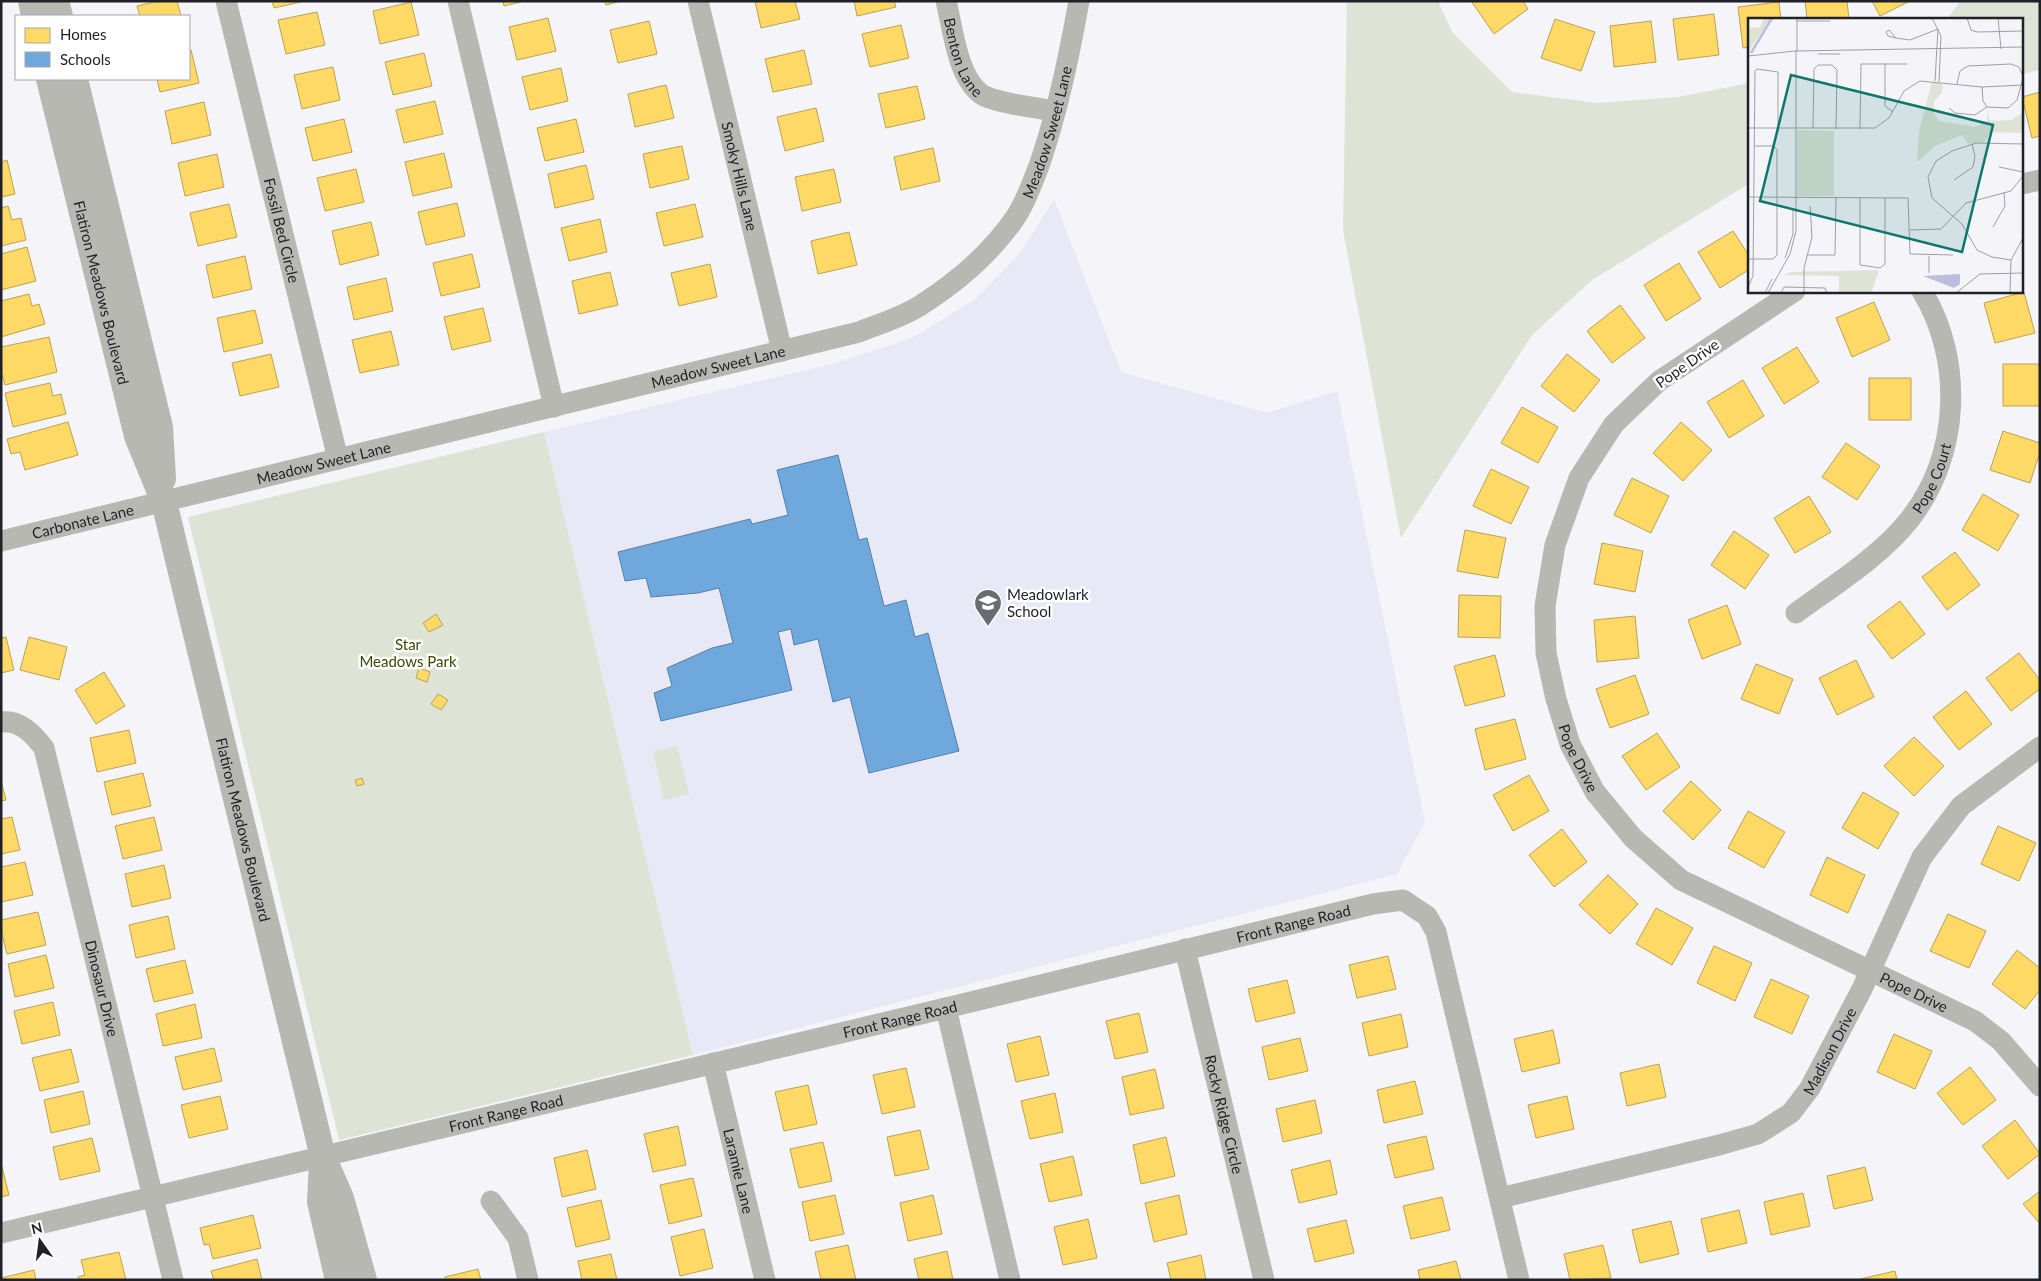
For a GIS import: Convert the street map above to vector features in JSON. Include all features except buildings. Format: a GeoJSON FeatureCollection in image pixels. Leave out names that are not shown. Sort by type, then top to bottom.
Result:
{"type":"FeatureCollection","features":[{"type":"Feature","properties":{"kind":"street"},"geometry":{"type":"LineString","coordinates":[[31,1],[34,15]]}},
{"type":"Feature","properties":{"kind":"street"},"geometry":{"type":"LineString","coordinates":[[56,1],[60,15]]}},
{"type":"Feature","properties":{"kind":"street","name":"Fossil Bed Circle"},"geometry":{"type":"LineString","coordinates":[[226,1],[338,459]]}},
{"type":"Feature","properties":{"kind":"street"},"geometry":{"type":"LineString","coordinates":[[458,1],[554,407]]}},
{"type":"Feature","properties":{"kind":"street","name":"Smoky Hills Lane"},"geometry":{"type":"LineString","coordinates":[[698,1],[782,352]]}},
{"type":"Feature","properties":{"kind":"street","name":"Benton Lane"},"geometry":{"type":"LineString","coordinates":[[946,1],[966,78],[981,94],[1011,104],[1055,111]]}},
{"type":"Feature","properties":{"kind":"street","name":"Meadow Sweet Lane"},"geometry":{"type":"LineString","coordinates":[[164,502],[782,352],[868,328],[920,306],[966,272],[984,255],[1016,217],[1033,183],[1048,138],[1067,66],[1080,1]]}},
{"type":"Feature","properties":{"kind":"street","name":"Flatiron Meadows Boulevard"},"geometry":{"type":"LineString","coordinates":[[49,80],[138,436],[164,502],[323,1157],[341,1198],[364,1280]]}},
{"type":"Feature","properties":{"kind":"street","name":"Flatiron Meadows Boulevard"},"geometry":{"type":"LineString","coordinates":[[75,80],[160,427],[164,502]]}},
{"type":"Feature","properties":{"kind":"street"},"geometry":{"type":"LineString","coordinates":[[2024,184],[2040,180]]}},
{"type":"Feature","properties":{"kind":"street","name":"Pope Drive"},"geometry":{"type":"LineString","coordinates":[[1794,292],[1659,381],[1614,424],[1579,478],[1555,545],[1545,606],[1546,653],[1556,699],[1570,744],[1595,792],[1633,838],[1681,880],[1870,972],[1975,1020],[2001,1041],[2040,1086]]}},
{"type":"Feature","properties":{"kind":"street","name":"Pope Court"},"geometry":{"type":"LineString","coordinates":[[1796,612],[1881,548],[1910,519],[1932,485],[1946,445],[1952,394],[1944,341],[1923,292]]}},
{"type":"Feature","properties":{"kind":"street","name":"Carbonate Lane"},"geometry":{"type":"LineString","coordinates":[[1,541],[164,502]]}},
{"type":"Feature","properties":{"kind":"street","name":"Dinosaur Drive"},"geometry":{"type":"LineString","coordinates":[[1,722],[10,721],[31,731],[44,748],[173,1280]]}},
{"type":"Feature","properties":{"kind":"street","name":"Madison Drive"},"geometry":{"type":"LineString","coordinates":[[1500,1198],[1719,1146],[1758,1134],[1791,1113],[1810,1088],[1870,972],[1922,857],[1961,806],[2040,747]]}},
{"type":"Feature","properties":{"kind":"street","name":"Front Range Road"},"geometry":{"type":"LineString","coordinates":[[1,1233],[946,1008],[1373,904],[1403,900],[1428,916],[1436,932],[1519,1280]]}},
{"type":"Feature","properties":{"kind":"street","name":"Rocky Ridge Circle"},"geometry":{"type":"LineString","coordinates":[[1185,949],[1264,1280]]}},
{"type":"Feature","properties":{"kind":"street"},"geometry":{"type":"LineString","coordinates":[[946,1008],[1010,1280]]}},
{"type":"Feature","properties":{"kind":"street","name":"Laramie Lane"},"geometry":{"type":"LineString","coordinates":[[713,1063],[765,1280]]}},
{"type":"Feature","properties":{"kind":"street","name":"Flatiron Meadows Boulevard"},"geometry":{"type":"LineString","coordinates":[[323,1157],[320,1202],[338,1280]]}},
{"type":"Feature","properties":{"kind":"street"},"geometry":{"type":"LineString","coordinates":[[491,1201],[518,1238],[528,1280]]}},
{"type":"Feature","properties":{"kind":"shaded area","name":"Meadowlark School"},"geometry":{"type":"Polygon","coordinates":[[[1054,199],[1121,372],[1267,413],[1337,391],[1425,822],[1397,874],[693,1055],[544,432],[832,364],[912,338],[977,298],[1021,252],[1054,199]]]}},
{"type":"Feature","properties":{"kind":"green space"},"geometry":{"type":"Polygon","coordinates":[[[1347,1],[1438,1],[1452,32],[1512,92],[1597,103],[1678,97],[1748,83],[1748,184],[1592,280],[1532,335],[1401,538],[1343,230],[1347,1]]]}},
{"type":"Feature","properties":{"kind":"green space"},"geometry":{"type":"Polygon","coordinates":[[[1961,1],[2040,1],[2040,70],[2024,74],[2024,18],[1948,18],[1961,1]]]}},
{"type":"Feature","properties":{"kind":"green space","name":"Star Meadows Park"},"geometry":{"type":"Polygon","coordinates":[[[544,432],[693,1055],[339,1140],[188,517],[544,432]]]}},
{"type":"Feature","properties":{"kind":"green space"},"geometry":{"type":"Polygon","coordinates":[[[677,746],[689,794],[664,800],[653,752],[677,746]]]}},
{"type":"Feature","properties":{"kind":"place","name":"Meadowlark School"},"geometry":{"type":"Point","coordinates":[988,627]}}]}
